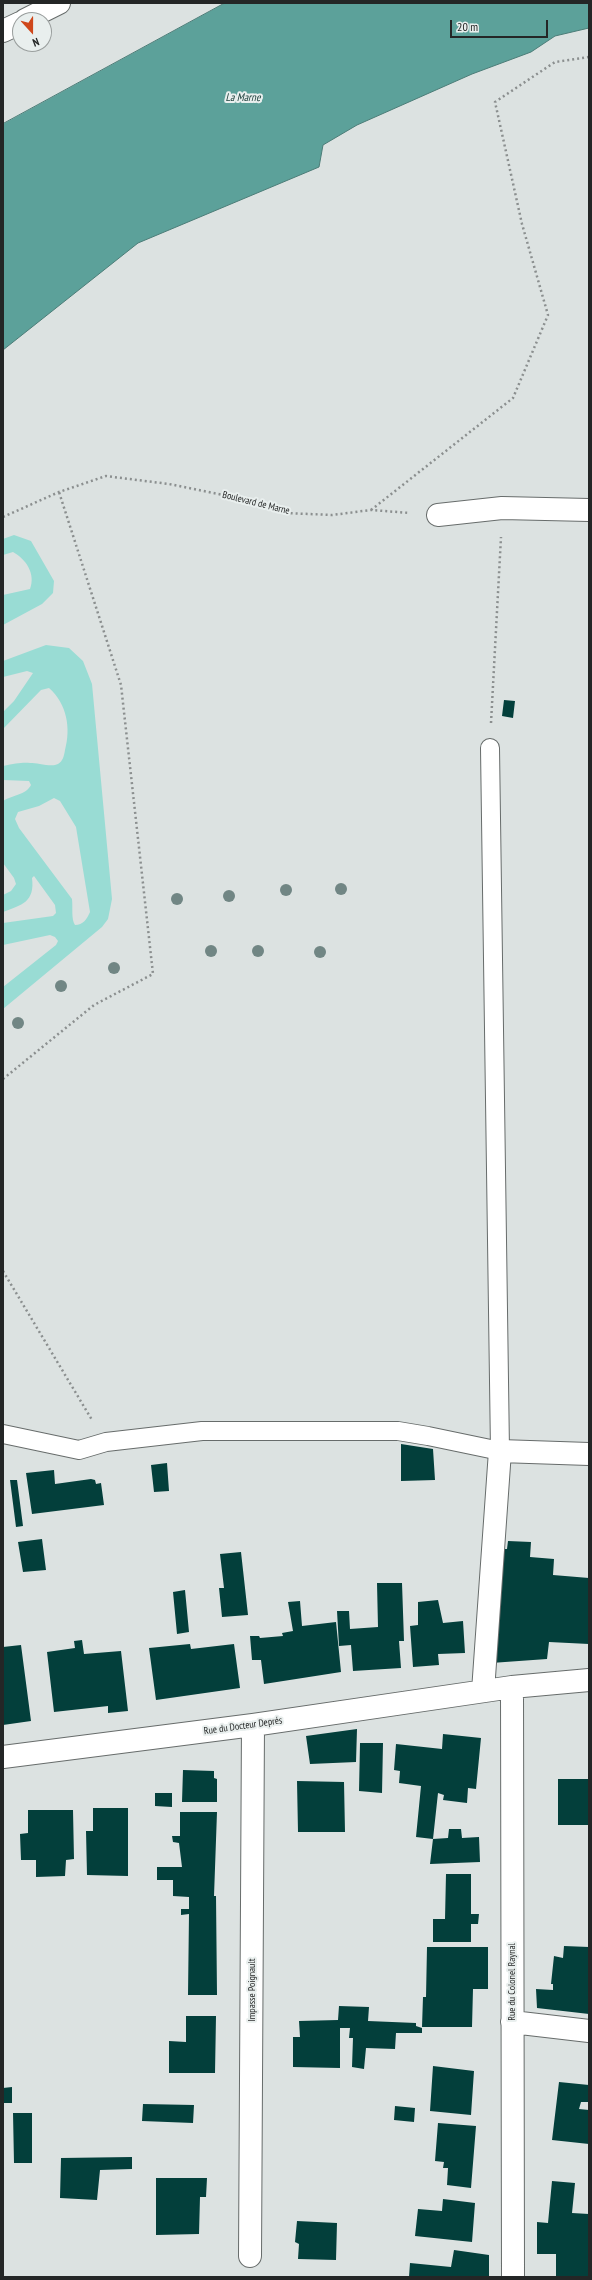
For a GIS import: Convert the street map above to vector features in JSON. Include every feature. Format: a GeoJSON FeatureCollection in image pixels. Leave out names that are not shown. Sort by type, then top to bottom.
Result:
{"type":"FeatureCollection","features":[{"type":"Feature","properties":{"kind":"street"},"geometry":{"type":"LineString","coordinates":[[41,12],[58,3]]}},
{"type":"Feature","properties":{"kind":"street"},"geometry":{"type":"LineString","coordinates":[[438,515],[502,508],[589,510]]}},
{"type":"Feature","properties":{"kind":"street"},"geometry":{"type":"LineString","coordinates":[[483,1691],[500,1451],[589,1454]]}},
{"type":"Feature","properties":{"kind":"street"},"geometry":{"type":"LineString","coordinates":[[512,1687],[589,1680]]}},
{"type":"Feature","properties":{"kind":"street","name":"Rue du Docteur Deprés"},"geometry":{"type":"LineString","coordinates":[[3,1757],[253,1725],[512,1687]]}},
{"type":"Feature","properties":{"kind":"street","name":"Rue du Colonel Raynal"},"geometry":{"type":"LineString","coordinates":[[512,1687],[513,2277]]}},
{"type":"Feature","properties":{"kind":"street","name":"Impasse Poignault"},"geometry":{"type":"LineString","coordinates":[[250,2256],[253,1725]]}},
{"type":"Feature","properties":{"kind":"street"},"geometry":{"type":"LineString","coordinates":[[512,2022],[589,2031]]}},
{"type":"Feature","properties":{"kind":"lane"},"geometry":{"type":"LineString","coordinates":[[3,1434],[79,1450],[106,1442],[202,1432],[352,1430],[398,1432],[428,1436],[500,1451],[490,748]]}},
{"type":"Feature","properties":{"kind":"path"},"geometry":{"type":"LineString","coordinates":[[371,510],[513,398],[548,315],[522,224],[495,102],[555,62],[589,57]]}},
{"type":"Feature","properties":{"kind":"path","name":"Boulevard de Marne"},"geometry":{"type":"LineString","coordinates":[[3,517],[59,492],[106,476],[169,484],[258,502],[286,513],[332,515],[371,510],[438,515]]}},
{"type":"Feature","properties":{"kind":"path"},"geometry":{"type":"LineString","coordinates":[[3,1079],[94,1005],[153,974],[122,685],[59,492]]}},
{"type":"Feature","properties":{"kind":"path"},"geometry":{"type":"LineString","coordinates":[[490,748],[502,508]]}},
{"type":"Feature","properties":{"kind":"path"},"geometry":{"type":"LineString","coordinates":[[3,1271],[106,1442]]}},
{"type":"Feature","properties":{"kind":"shaded area"},"geometry":{"type":"Polygon","coordinates":[[[14,535],[31,541],[54,581],[53,593],[42,604],[3,625],[3,595],[30,589],[32,583],[29,568],[18,555],[13,552],[3,555],[3,539],[14,535]]]}},
{"type":"Feature","properties":{"kind":"shaded area"},"geometry":{"type":"Polygon","coordinates":[[[46,645],[69,648],[83,661],[92,684],[112,899],[108,919],[102,927],[3,1009],[3,987],[56,945],[58,941],[55,937],[50,935],[3,945],[3,923],[53,916],[56,913],[55,905],[34,876],[32,878],[31,892],[26,901],[3,912],[3,895],[11,891],[16,884],[14,878],[3,863],[3,801],[26,791],[31,785],[29,781],[3,780],[3,766],[24,763],[50,765],[58,764],[64,756],[68,733],[64,709],[55,694],[49,688],[41,690],[3,729],[3,712],[14,701],[33,673],[27,671],[3,677],[3,661],[46,645]],[[54,798],[39,806],[18,812],[15,819],[19,828],[72,899],[73,920],[75,925],[78,925],[88,917],[90,912],[76,827],[60,801],[54,798]]]}},
{"type":"Feature","properties":{"kind":"water","name":"La Marne"},"geometry":{"type":"Polygon","coordinates":[[[225,3],[589,3],[589,28],[555,36],[531,52],[472,74],[357,125],[323,145],[319,167],[138,243],[3,350],[3,124],[225,3]]]}},
{"type":"Feature","properties":{"kind":"building"},"geometry":{"type":"Polygon","coordinates":[[[504,700],[515,701],[513,718],[502,716],[504,700]]]}},
{"type":"Feature","properties":{"kind":"building"},"geometry":{"type":"Polygon","coordinates":[[[401,1444],[433,1449],[435,1480],[401,1481],[401,1444]]]}},
{"type":"Feature","properties":{"kind":"building"},"geometry":{"type":"Polygon","coordinates":[[[167,1463],[169,1491],[154,1492],[151,1465],[167,1463]]]}},
{"type":"Feature","properties":{"kind":"building"},"geometry":{"type":"Polygon","coordinates":[[[54,1470],[55,1484],[91,1479],[95,1480],[96,1484],[101,1483],[104,1505],[32,1514],[26,1473],[54,1470]]]}},
{"type":"Feature","properties":{"kind":"building"},"geometry":{"type":"Polygon","coordinates":[[[10,1480],[17,1480],[23,1526],[16,1527],[10,1480]]]}},
{"type":"Feature","properties":{"kind":"building"},"geometry":{"type":"Polygon","coordinates":[[[42,1539],[46,1570],[23,1572],[18,1542],[42,1539]]]}},
{"type":"Feature","properties":{"kind":"building"},"geometry":{"type":"Polygon","coordinates":[[[508,1541],[531,1542],[530,1557],[554,1559],[553,1575],[589,1578],[589,1644],[549,1642],[547,1659],[491,1663],[498,1549],[507,1549],[508,1541]]]}},
{"type":"Feature","properties":{"kind":"building"},"geometry":{"type":"Polygon","coordinates":[[[241,1552],[248,1615],[222,1617],[219,1588],[224,1588],[220,1554],[241,1552]]]}},
{"type":"Feature","properties":{"kind":"building"},"geometry":{"type":"Polygon","coordinates":[[[377,1583],[402,1583],[404,1641],[399,1641],[401,1668],[353,1671],[351,1645],[339,1646],[337,1611],[349,1611],[350,1629],[378,1627],[377,1583]]]}},
{"type":"Feature","properties":{"kind":"building"},"geometry":{"type":"Polygon","coordinates":[[[185,1590],[189,1632],[177,1634],[173,1592],[185,1590]]]}},
{"type":"Feature","properties":{"kind":"building"},"geometry":{"type":"Polygon","coordinates":[[[438,1600],[443,1623],[463,1621],[465,1653],[438,1654],[439,1665],[413,1667],[410,1626],[418,1625],[418,1602],[438,1600]]]}},
{"type":"Feature","properties":{"kind":"building"},"geometry":{"type":"Polygon","coordinates":[[[300,1601],[302,1626],[336,1622],[341,1672],[264,1684],[261,1660],[252,1660],[250,1636],[259,1636],[260,1638],[283,1636],[282,1633],[293,1631],[288,1602],[300,1601]]]}},
{"type":"Feature","properties":{"kind":"building"},"geometry":{"type":"Polygon","coordinates":[[[82,1640],[84,1654],[121,1651],[128,1711],[108,1713],[108,1706],[54,1712],[47,1652],[75,1648],[74,1641],[82,1640]]]}},
{"type":"Feature","properties":{"kind":"building"},"geometry":{"type":"Polygon","coordinates":[[[190,1644],[191,1649],[234,1644],[240,1688],[156,1700],[149,1648],[190,1644]]]}},
{"type":"Feature","properties":{"kind":"building"},"geometry":{"type":"Polygon","coordinates":[[[21,1645],[31,1721],[3,1725],[3,1647],[21,1645]]]}},
{"type":"Feature","properties":{"kind":"building"},"geometry":{"type":"Polygon","coordinates":[[[357,1729],[356,1762],[310,1764],[306,1736],[357,1729]]]}},
{"type":"Feature","properties":{"kind":"building"},"geometry":{"type":"Polygon","coordinates":[[[443,1734],[481,1738],[476,1789],[468,1788],[467,1803],[443,1800],[444,1795],[438,1793],[433,1839],[416,1837],[421,1786],[399,1783],[400,1771],[394,1770],[396,1744],[442,1749],[443,1734]]]}},
{"type":"Feature","properties":{"kind":"building"},"geometry":{"type":"Polygon","coordinates":[[[360,1743],[383,1743],[382,1793],[359,1791],[360,1743]]]}},
{"type":"Feature","properties":{"kind":"building"},"geometry":{"type":"Polygon","coordinates":[[[183,1770],[214,1771],[214,1778],[217,1779],[217,1802],[182,1802],[183,1770]]]}},
{"type":"Feature","properties":{"kind":"building"},"geometry":{"type":"Polygon","coordinates":[[[558,1779],[589,1779],[589,1825],[558,1825],[558,1779]]]}},
{"type":"Feature","properties":{"kind":"building"},"geometry":{"type":"Polygon","coordinates":[[[297,1781],[344,1782],[345,1832],[298,1832],[297,1781]]]}},
{"type":"Feature","properties":{"kind":"building"},"geometry":{"type":"Polygon","coordinates":[[[155,1793],[172,1793],[172,1807],[155,1806],[155,1793]]]}},
{"type":"Feature","properties":{"kind":"building"},"geometry":{"type":"Polygon","coordinates":[[[93,1808],[128,1808],[128,1876],[87,1875],[86,1831],[93,1831],[93,1808]]]}},
{"type":"Feature","properties":{"kind":"building"},"geometry":{"type":"Polygon","coordinates":[[[28,1810],[73,1810],[74,1859],[66,1860],[65,1876],[36,1877],[36,1860],[21,1860],[20,1834],[28,1833],[28,1810]]]}},
{"type":"Feature","properties":{"kind":"building"},"geometry":{"type":"Polygon","coordinates":[[[180,1812],[217,1812],[214,1896],[216,1896],[217,1995],[188,1995],[189,1914],[181,1915],[181,1909],[189,1909],[189,1897],[173,1896],[173,1880],[157,1880],[157,1867],[182,1867],[179,1843],[173,1842],[172,1836],[180,1836],[180,1812]]]}},
{"type":"Feature","properties":{"kind":"building"},"geometry":{"type":"Polygon","coordinates":[[[449,1829],[461,1829],[462,1838],[479,1837],[480,1862],[430,1864],[433,1839],[448,1838],[449,1829]]]}},
{"type":"Feature","properties":{"kind":"building"},"geometry":{"type":"Polygon","coordinates":[[[446,1874],[471,1874],[471,1914],[479,1914],[478,1924],[471,1924],[471,1942],[433,1942],[433,1919],[445,1919],[446,1874]]]}},
{"type":"Feature","properties":{"kind":"building"},"geometry":{"type":"Polygon","coordinates":[[[564,1946],[589,1947],[589,2014],[537,2008],[536,1989],[553,1990],[553,1984],[551,1984],[554,1956],[563,1958],[564,1946]]]}},
{"type":"Feature","properties":{"kind":"building"},"geometry":{"type":"Polygon","coordinates":[[[427,1947],[488,1947],[488,1989],[473,1989],[472,2027],[422,2027],[423,1997],[426,1997],[427,1947]]]}},
{"type":"Feature","properties":{"kind":"building"},"geometry":{"type":"Polygon","coordinates":[[[339,2006],[369,2007],[368,2021],[416,2023],[416,2026],[422,2028],[422,2033],[396,2033],[395,2049],[366,2048],[364,2069],[352,2067],[353,2038],[349,2038],[350,2028],[340,2028],[340,2068],[293,2067],[293,2037],[300,2037],[299,2021],[338,2020],[339,2006]]]}},
{"type":"Feature","properties":{"kind":"building"},"geometry":{"type":"Polygon","coordinates":[[[186,2016],[216,2016],[215,2073],[169,2073],[169,2041],[186,2042],[186,2016]]]}},
{"type":"Feature","properties":{"kind":"building"},"geometry":{"type":"Polygon","coordinates":[[[433,2066],[474,2071],[471,2115],[430,2111],[433,2066]]]}},
{"type":"Feature","properties":{"kind":"building"},"geometry":{"type":"Polygon","coordinates":[[[559,2082],[589,2085],[589,2102],[581,2102],[579,2109],[589,2110],[589,2144],[552,2140],[559,2082]]]}},
{"type":"Feature","properties":{"kind":"building"},"geometry":{"type":"Polygon","coordinates":[[[12,2087],[12,2103],[3,2103],[3,2088],[12,2087]]]}},
{"type":"Feature","properties":{"kind":"building"},"geometry":{"type":"Polygon","coordinates":[[[143,2104],[194,2105],[193,2123],[142,2121],[143,2104]]]}},
{"type":"Feature","properties":{"kind":"building"},"geometry":{"type":"Polygon","coordinates":[[[395,2106],[415,2108],[414,2122],[394,2120],[395,2106]]]}},
{"type":"Feature","properties":{"kind":"building"},"geometry":{"type":"Polygon","coordinates":[[[13,2113],[32,2113],[32,2163],[14,2163],[13,2113]]]}},
{"type":"Feature","properties":{"kind":"building"},"geometry":{"type":"Polygon","coordinates":[[[438,2123],[476,2126],[471,2188],[447,2185],[448,2168],[443,2168],[444,2162],[435,2161],[438,2123]]]}},
{"type":"Feature","properties":{"kind":"building"},"geometry":{"type":"Polygon","coordinates":[[[132,2157],[132,2169],[100,2170],[97,2200],[60,2198],[61,2158],[132,2157]]]}},
{"type":"Feature","properties":{"kind":"building"},"geometry":{"type":"Polygon","coordinates":[[[156,2178],[207,2178],[206,2197],[200,2197],[199,2234],[156,2235],[156,2178]]]}},
{"type":"Feature","properties":{"kind":"building"},"geometry":{"type":"Polygon","coordinates":[[[552,2181],[575,2183],[572,2213],[589,2214],[589,2277],[556,2277],[556,2254],[537,2254],[537,2222],[548,2223],[552,2181]]]}},
{"type":"Feature","properties":{"kind":"building"},"geometry":{"type":"Polygon","coordinates":[[[443,2199],[475,2203],[472,2242],[415,2236],[418,2209],[442,2211],[443,2199]]]}},
{"type":"Feature","properties":{"kind":"building"},"geometry":{"type":"Polygon","coordinates":[[[297,2221],[337,2223],[336,2260],[298,2259],[299,2244],[295,2242],[297,2221]]]}},
{"type":"Feature","properties":{"kind":"building"},"geometry":{"type":"Polygon","coordinates":[[[454,2250],[489,2255],[489,2277],[409,2277],[410,2263],[451,2267],[454,2250]]]}}]}
